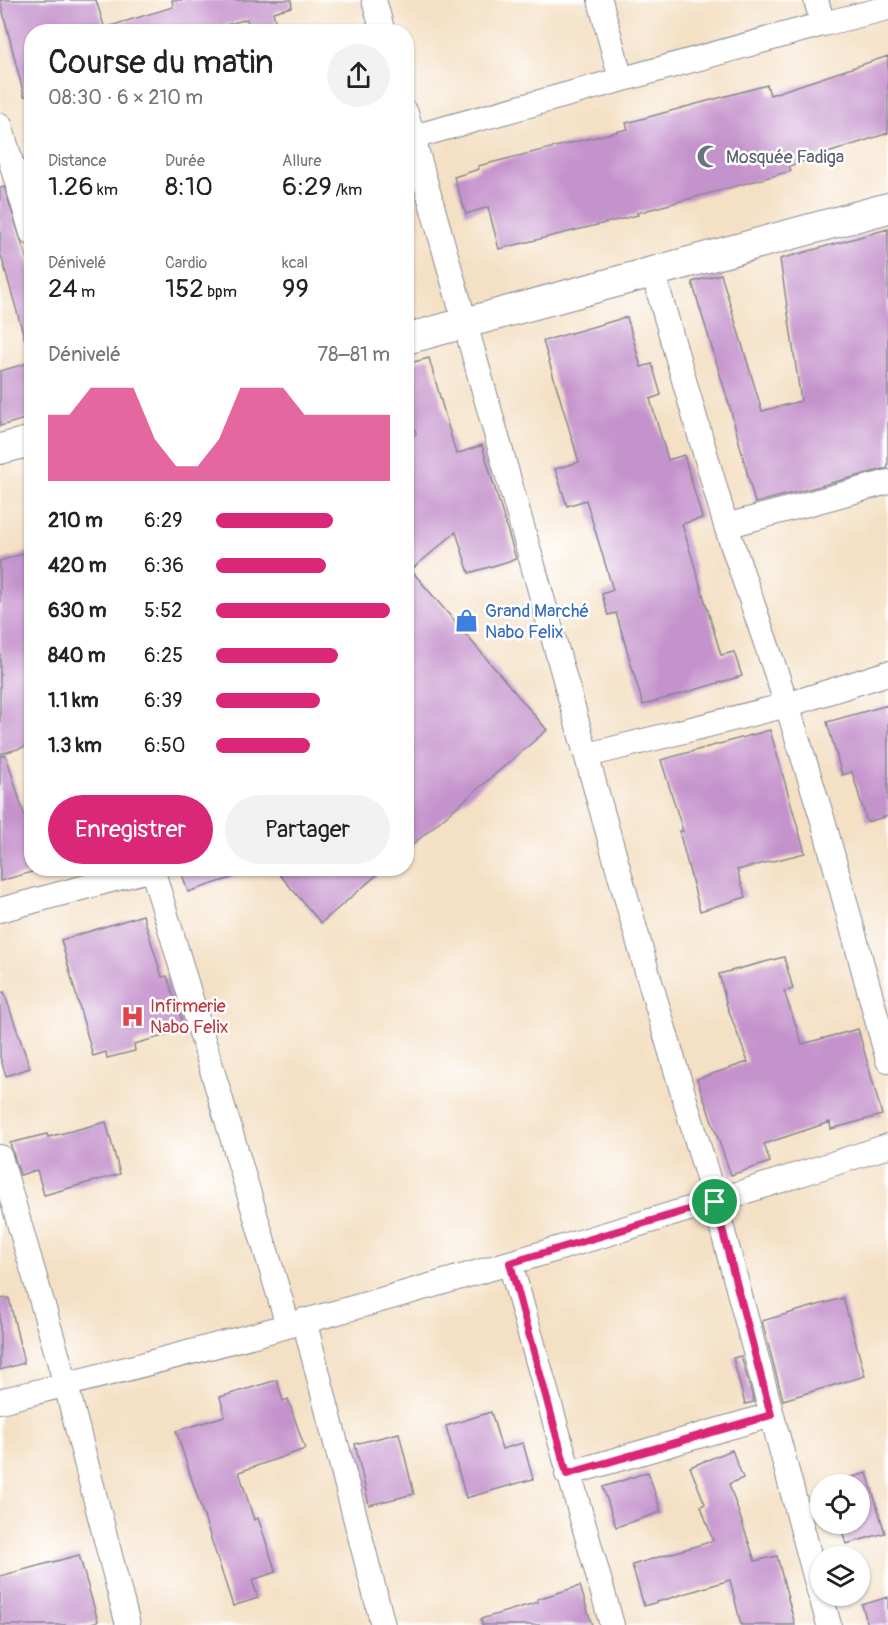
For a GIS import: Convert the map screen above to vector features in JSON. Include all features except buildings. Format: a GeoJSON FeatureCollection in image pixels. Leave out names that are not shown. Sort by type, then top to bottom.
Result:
{"type":"FeatureCollection","features":[{"type":"Feature","properties":{"kind":"street"},"geometry":{"type":"LineString","coordinates":[[374,0],[381,24]]}},
{"type":"Feature","properties":{"kind":"street"},"geometry":{"type":"LineString","coordinates":[[600,0],[621,80]]}},
{"type":"Feature","properties":{"kind":"street"},"geometry":{"type":"LineString","coordinates":[[816,0],[823,24]]}},
{"type":"Feature","properties":{"kind":"street"},"geometry":{"type":"LineString","coordinates":[[414,137],[888,8]]}},
{"type":"Feature","properties":{"kind":"street"},"geometry":{"type":"LineString","coordinates":[[0,125],[24,189]]}},
{"type":"Feature","properties":{"kind":"street"},"geometry":{"type":"LineString","coordinates":[[414,140],[649,979],[715,1202],[810,1555]]}},
{"type":"Feature","properties":{"kind":"street"},"geometry":{"type":"LineString","coordinates":[[414,337],[888,208]]}},
{"type":"Feature","properties":{"kind":"street"},"geometry":{"type":"LineString","coordinates":[[653,272],[726,526],[787,705],[824,824],[888,1060]]}},
{"type":"Feature","properties":{"kind":"street"},"geometry":{"type":"LineString","coordinates":[[0,449],[24,443]]}},
{"type":"Feature","properties":{"kind":"street"},"geometry":{"type":"LineString","coordinates":[[726,526],[888,482]]}},
{"type":"Feature","properties":{"kind":"street"},"geometry":{"type":"LineString","coordinates":[[588,755],[787,705],[888,673]]}},
{"type":"Feature","properties":{"kind":"street"},"geometry":{"type":"LineString","coordinates":[[0,910],[126,876]]}},
{"type":"Feature","properties":{"kind":"street"},"geometry":{"type":"LineString","coordinates":[[154,876],[296,1322],[383,1625]]}},
{"type":"Feature","properties":{"kind":"street"},"geometry":{"type":"LineString","coordinates":[[0,1401],[510,1263],[715,1202],[888,1146]]}},
{"type":"Feature","properties":{"kind":"street"},"geometry":{"type":"LineString","coordinates":[[0,1157],[66,1385],[128,1625]]}},
{"type":"Feature","properties":{"kind":"street"},"geometry":{"type":"LineString","coordinates":[[510,1263],[567,1474],[612,1625]]}},
{"type":"Feature","properties":{"kind":"street"},"geometry":{"type":"LineString","coordinates":[[567,1474],[771,1415]]}},
{"type":"Feature","properties":{"kind":"street"},"geometry":{"type":"LineString","coordinates":[[824,1606],[829,1625]]}},
{"type":"Feature","properties":{"kind":"place","name":"Mosquée Fadiga"},"geometry":{"type":"Point","coordinates":[708,157]}},
{"type":"Feature","properties":{"kind":"place","name":"Grand Marché Nabo Felix"},"geometry":{"type":"Point","coordinates":[467,621]}},
{"type":"Feature","properties":{"kind":"place","name":"Infirmerie Nabo Felix"},"geometry":{"type":"Point","coordinates":[132,1016]}},
{"type":"Feature","properties":{"kind":"route"},"geometry":{"type":"LineString","coordinates":[[715,1202],[771,1415],[567,1474],[510,1263],[715,1202]]}}]}
